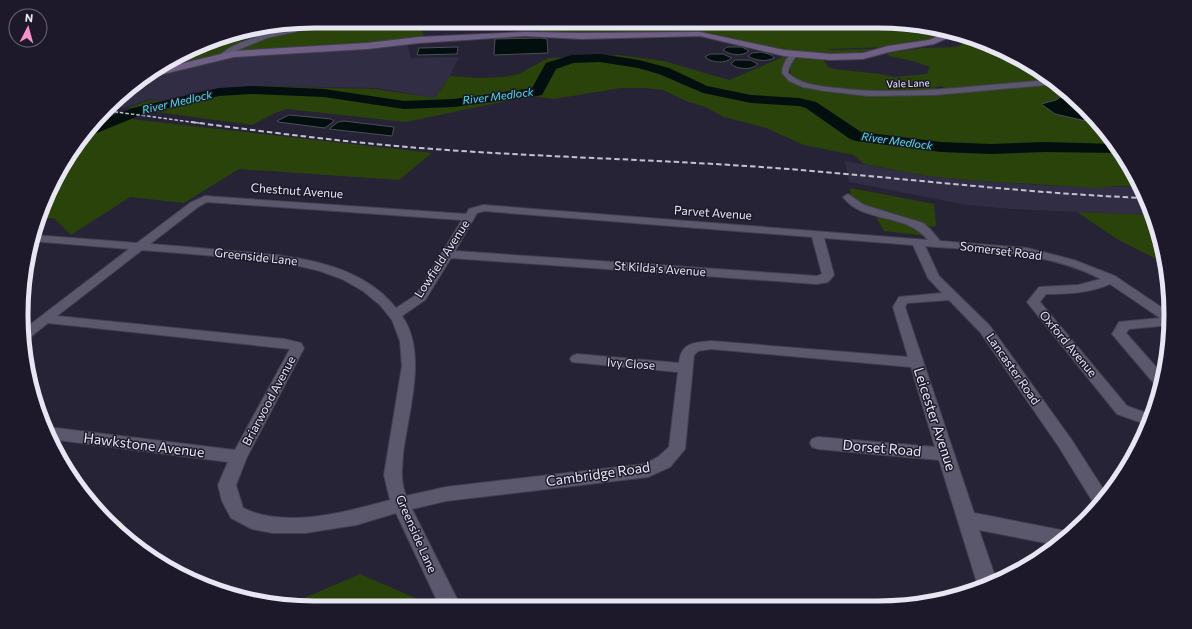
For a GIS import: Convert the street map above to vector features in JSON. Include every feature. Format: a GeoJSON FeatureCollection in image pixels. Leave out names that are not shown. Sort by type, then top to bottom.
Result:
{"type":"FeatureCollection","features":[{"type":"Feature","properties":{"kind":"street"},"geometry":{"type":"LineString","coordinates":[[226,56],[224,54],[251,41],[299,29]]}},
{"type":"Feature","properties":{"kind":"street"},"geometry":{"type":"LineString","coordinates":[[163,71],[226,56],[271,51],[367,46],[419,40],[525,34],[581,36],[700,34],[794,55],[831,57],[863,56],[888,49],[931,42],[945,36]]}},
{"type":"Feature","properties":{"kind":"street","name":"Vale Lane"},"geometry":{"type":"LineString","coordinates":[[794,55],[786,65],[785,73],[787,76],[799,83],[838,91],[880,94],[918,94],[1046,83]]}},
{"type":"Feature","properties":{"kind":"street"},"geometry":{"type":"LineString","coordinates":[[848,197],[860,206],[919,225],[930,234],[936,244]]}},
{"type":"Feature","properties":{"kind":"street","name":"Chestnut Avenue"},"geometry":{"type":"LineString","coordinates":[[29,331],[138,246],[194,204],[205,199],[470,217]]}},
{"type":"Feature","properties":{"kind":"street","name":"Parvet Avenue"},"geometry":{"type":"LineString","coordinates":[[489,208],[936,244]]}},
{"type":"Feature","properties":{"kind":"street","name":"Lowfield Avenue"},"geometry":{"type":"LineString","coordinates":[[396,314],[410,306],[421,297],[470,217],[476,210],[489,208]]}},
{"type":"Feature","properties":{"kind":"street","name":"St Kilda's Avenue"},"geometry":{"type":"LineString","coordinates":[[448,254],[817,280],[824,279],[828,275],[817,234]]}},
{"type":"Feature","properties":{"kind":"street","name":"Greenside Lane"},"geometry":{"type":"LineString","coordinates":[[38,239],[301,261],[342,275],[368,288],[380,298],[396,314],[407,339],[409,366],[392,477],[401,505],[422,554],[449,601]]}},
{"type":"Feature","properties":{"kind":"street","name":"Lancaster Road"},"geometry":{"type":"LineString","coordinates":[[917,242],[934,278],[984,329],[1065,443],[1099,497]]}},
{"type":"Feature","properties":{"kind":"street","name":"Somerset Road"},"geometry":{"type":"LineString","coordinates":[[936,244],[1027,251],[1077,265],[1111,279],[1164,316]]}},
{"type":"Feature","properties":{"kind":"street","name":"Oxford Avenue"},"geometry":{"type":"LineString","coordinates":[[1111,279],[1097,286],[1070,290],[1043,290],[1033,302],[1122,410],[1144,418]]}},
{"type":"Feature","properties":{"kind":"street","name":"Leicester Avenue"},"geometry":{"type":"LineString","coordinates":[[953,296],[903,300],[899,307],[986,579]]}},
{"type":"Feature","properties":{"kind":"street","name":"Briarwood Avenue"},"geometry":{"type":"LineString","coordinates":[[44,319],[284,343],[296,346],[297,348],[295,354],[239,457],[227,485],[231,501],[238,513],[252,521],[273,526],[305,525],[356,517],[401,505]]}},
{"type":"Feature","properties":{"kind":"street"},"geometry":{"type":"LineString","coordinates":[[1157,376],[1119,334],[1124,325],[1164,321]]}},
{"type":"Feature","properties":{"kind":"street","name":"Cambridge Road"},"geometry":{"type":"LineString","coordinates":[[401,505],[446,494],[648,470],[664,462],[677,450],[687,354],[694,347],[711,345],[917,363]]}},
{"type":"Feature","properties":{"kind":"street","name":"Ivy Close"},"geometry":{"type":"LineString","coordinates":[[577,359],[685,368]]}},
{"type":"Feature","properties":{"kind":"street","name":"Hawkstone Avenue"},"geometry":{"type":"LineString","coordinates":[[55,434],[239,457]]}},
{"type":"Feature","properties":{"kind":"street","name":"Dorset Road"},"geometry":{"type":"LineString","coordinates":[[818,443],[946,454]]}},
{"type":"Feature","properties":{"kind":"street"},"geometry":{"type":"LineString","coordinates":[[967,520],[1058,537]]}},
{"type":"Feature","properties":{"kind":"shaded area"},"geometry":{"type":"Polygon","coordinates":[[[495,39],[547,39],[548,53],[494,55],[495,39]]]}},
{"type":"Feature","properties":{"kind":"shaded area"},"geometry":{"type":"Polygon","coordinates":[[[407,42],[411,58],[459,57],[450,76],[435,98],[376,88],[259,86],[206,90],[161,101],[150,99],[124,108],[118,107],[140,87],[159,74],[237,55],[407,42]]]}},
{"type":"Feature","properties":{"kind":"shaded area"},"geometry":{"type":"Polygon","coordinates":[[[458,47],[457,54],[417,55],[419,48],[458,47]]]}},
{"type":"Feature","properties":{"kind":"shaded area"},"geometry":{"type":"Polygon","coordinates":[[[727,47],[742,47],[749,51],[740,55],[732,54],[723,50],[727,47]]]}},
{"type":"Feature","properties":{"kind":"shaded area"},"geometry":{"type":"Polygon","coordinates":[[[761,52],[772,55],[774,58],[761,60],[748,56],[752,53],[761,52]]]}},
{"type":"Feature","properties":{"kind":"shaded area"},"geometry":{"type":"Polygon","coordinates":[[[710,54],[723,54],[732,58],[722,62],[715,62],[705,57],[710,54]]]}},
{"type":"Feature","properties":{"kind":"shaded area"},"geometry":{"type":"Polygon","coordinates":[[[735,60],[750,60],[758,64],[752,68],[740,68],[731,64],[735,60]]]}},
{"type":"Feature","properties":{"kind":"shaded area"},"geometry":{"type":"Polygon","coordinates":[[[1062,96],[1088,121],[1055,114],[1041,104],[1056,100],[1062,96]]]}},
{"type":"Feature","properties":{"kind":"shaded area"},"geometry":{"type":"Polygon","coordinates":[[[289,115],[331,119],[334,121],[325,128],[277,121],[289,115]]]}},
{"type":"Feature","properties":{"kind":"shaded area"},"geometry":{"type":"Polygon","coordinates":[[[344,121],[394,127],[392,136],[329,129],[338,122],[344,121]]]}},
{"type":"Feature","properties":{"kind":"shaded area"},"geometry":{"type":"Polygon","coordinates":[[[845,161],[927,176],[968,180],[1053,186],[1133,187],[1146,215],[1012,209],[967,205],[849,182],[845,161]]]}},
{"type":"Feature","properties":{"kind":"green space"},"geometry":{"type":"Polygon","coordinates":[[[314,28],[421,28],[425,38],[368,45],[270,49],[165,70],[222,43],[234,40],[240,41],[314,28]]]}},
{"type":"Feature","properties":{"kind":"green space"},"geometry":{"type":"Polygon","coordinates":[[[540,28],[878,28],[915,30],[941,36],[930,41],[887,47],[828,49],[882,49],[839,56],[790,53],[713,35],[540,34],[540,28]]]}},
{"type":"Feature","properties":{"kind":"green space"},"geometry":{"type":"Polygon","coordinates":[[[967,42],[970,43],[1021,66],[1044,81],[945,90],[942,86],[935,87],[937,91],[861,92],[822,88],[805,83],[791,75],[790,65],[798,57],[823,59],[828,67],[834,69],[894,77],[927,74],[930,67],[916,62],[889,56],[888,53],[923,48],[956,47],[967,42]]]}},
{"type":"Feature","properties":{"kind":"green space"},"geometry":{"type":"Polygon","coordinates":[[[618,55],[664,61],[729,80],[788,55],[782,67],[783,76],[788,79],[810,88],[857,95],[915,96],[1049,85],[1062,96],[1056,100],[1042,104],[1081,120],[1088,121],[1116,155],[1133,187],[1118,186],[1096,188],[968,180],[927,176],[864,164],[854,155],[804,145],[766,128],[724,117],[705,107],[686,101],[663,90],[644,88],[621,88],[554,99],[531,96],[406,122],[287,109],[275,113],[252,125],[127,108],[150,100],[163,101],[206,91],[260,86],[376,89],[435,98],[450,76],[481,78],[504,77],[519,74],[548,58],[618,55]]]}},
{"type":"Feature","properties":{"kind":"green space"},"geometry":{"type":"Polygon","coordinates":[[[108,116],[432,153],[399,180],[239,169],[184,203],[130,197],[71,235],[54,218],[45,218],[66,171],[87,140],[108,116]]]}},
{"type":"Feature","properties":{"kind":"green space"},"geometry":{"type":"Polygon","coordinates":[[[851,188],[934,204],[936,226],[932,227],[891,212],[864,205],[851,196],[851,188]]]}},
{"type":"Feature","properties":{"kind":"green space"},"geometry":{"type":"Polygon","coordinates":[[[1077,212],[1146,215],[1158,260],[1117,239],[1077,212]]]}},
{"type":"Feature","properties":{"kind":"green space"},"geometry":{"type":"Polygon","coordinates":[[[874,213],[915,225],[927,236],[884,231],[874,213]]]}},
{"type":"Feature","properties":{"kind":"green space"},"geometry":{"type":"Polygon","coordinates":[[[116,521],[122,521],[128,532],[116,521]]]}},
{"type":"Feature","properties":{"kind":"green space"},"geometry":{"type":"Polygon","coordinates":[[[360,574],[422,601],[314,601],[299,600],[360,574]]]}},
{"type":"Feature","properties":{"kind":"waterway","name":"River Medlock"},"geometry":{"type":"LineString","coordinates":[[98,127],[138,111],[219,92],[251,90],[324,93],[404,105],[454,103],[537,92],[551,66],[572,59],[600,58],[639,64],[664,71],[703,89],[751,99],[799,102],[811,105],[856,136],[941,147],[991,149],[1045,147],[1111,149]]}},
{"type":"Feature","properties":{"kind":"railway"},"geometry":{"type":"LineString","coordinates":[[113,111],[199,123]]}},
{"type":"Feature","properties":{"kind":"railway"},"geometry":{"type":"LineString","coordinates":[[191,122],[391,146],[505,154],[761,167],[1097,196],[1139,198]]}}]}
